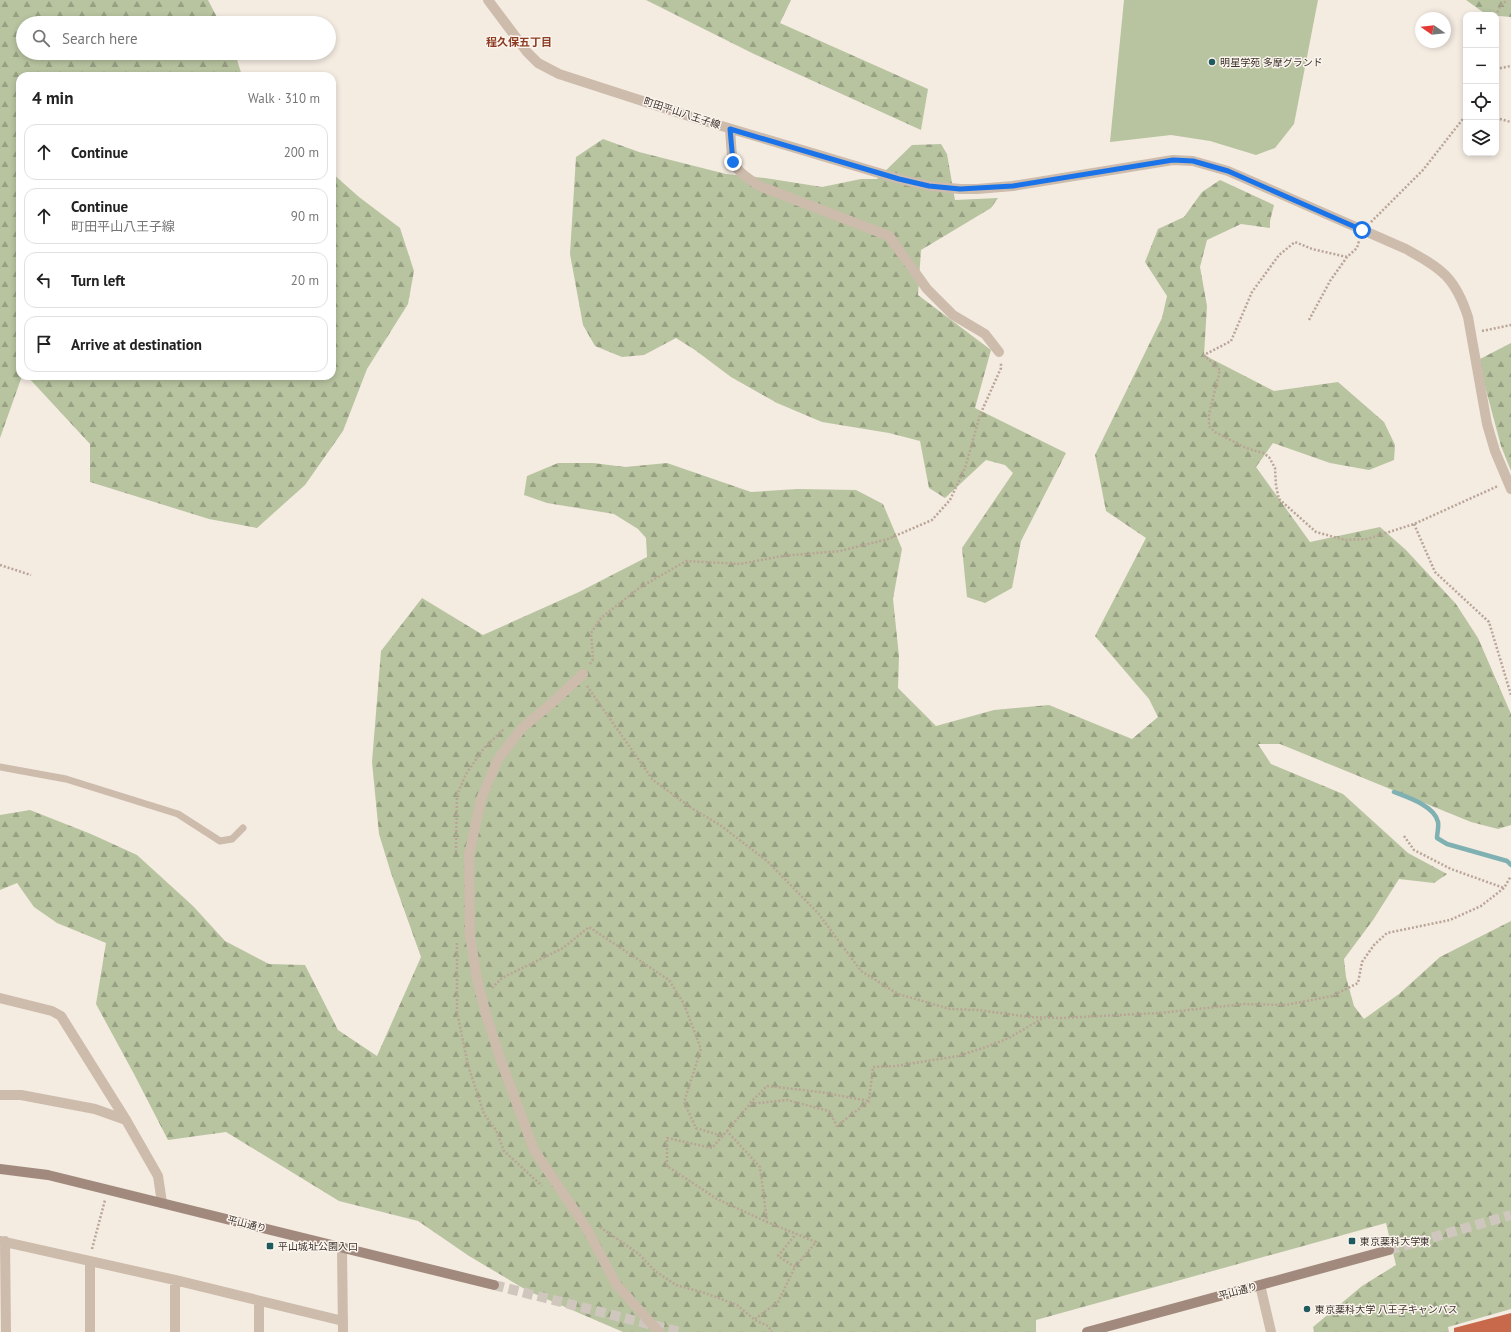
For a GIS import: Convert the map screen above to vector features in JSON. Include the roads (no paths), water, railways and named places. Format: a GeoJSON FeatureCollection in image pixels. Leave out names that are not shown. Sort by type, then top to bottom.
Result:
{"type":"FeatureCollection","features":[{"type":"Feature","properties":{"kind":"main road","name":"平山通り"},"geometry":{"type":"LineString","coordinates":[[0,1169],[48,1174],[494,1286]]}},
{"type":"Feature","properties":{"kind":"main road","name":"平山通り"},"geometry":{"type":"LineString","coordinates":[[1087,1332],[1389,1250]]}},
{"type":"Feature","properties":{"kind":"street","name":"町田平山八王子線"},"geometry":{"type":"LineString","coordinates":[[488,0],[527,52],[538,63],[559,74],[730,129],[872,171],[929,186],[960,189],[1013,186],[1173,160],[1193,161],[1228,171],[1406,249],[1429,262],[1450,278],[1465,306],[1487,424],[1495,451],[1510,486]]}},
{"type":"Feature","properties":{"kind":"street"},"geometry":{"type":"LineString","coordinates":[[730,129],[733,162],[741,174],[760,186],[889,236],[927,289],[954,315],[985,334],[999,352]]}},
{"type":"Feature","properties":{"kind":"street"},"geometry":{"type":"LineString","coordinates":[[583,674],[522,728],[498,759],[481,799],[469,855],[468,886],[470,936],[477,979],[500,1061],[534,1150],[587,1229],[616,1284],[659,1332]]}},
{"type":"Feature","properties":{"kind":"street"},"geometry":{"type":"LineString","coordinates":[[0,998],[52,1011],[61,1016],[126,1120],[158,1176],[162,1203]]}},
{"type":"Feature","properties":{"kind":"street"},"geometry":{"type":"LineString","coordinates":[[0,1095],[21,1095],[95,1109],[126,1120]]}},
{"type":"Feature","properties":{"kind":"street"},"geometry":{"type":"LineString","coordinates":[[6,1332],[2,1241],[175,1280],[259,1302],[343,1321]]}},
{"type":"Feature","properties":{"kind":"street"},"geometry":{"type":"LineString","coordinates":[[342,1248],[343,1332]]}},
{"type":"Feature","properties":{"kind":"street"},"geometry":{"type":"LineString","coordinates":[[90,1261],[90,1332]]}},
{"type":"Feature","properties":{"kind":"street"},"geometry":{"type":"LineString","coordinates":[[175,1280],[175,1332]]}},
{"type":"Feature","properties":{"kind":"street"},"geometry":{"type":"LineString","coordinates":[[1260,1286],[1271,1332]]}},
{"type":"Feature","properties":{"kind":"street"},"geometry":{"type":"LineString","coordinates":[[259,1302],[259,1332]]}},
{"type":"Feature","properties":{"kind":"lane"},"geometry":{"type":"LineString","coordinates":[[0,767],[66,779],[178,814],[220,841],[232,839],[243,828]]}},
{"type":"Feature","properties":{"kind":"waterway"},"geometry":{"type":"LineString","coordinates":[[1394,792],[1420,803],[1432,811],[1438,822],[1437,838],[1447,844],[1507,861],[1511,865]]}},
{"type":"Feature","properties":{"kind":"tunnel"},"geometry":{"type":"LineString","coordinates":[[1389,1250],[1511,1215]]}},
{"type":"Feature","properties":{"kind":"tunnel"},"geometry":{"type":"LineString","coordinates":[[494,1285],[680,1332]]}},
{"type":"Feature","properties":{"kind":"place","name":"明星学苑 多摩グランド"},"geometry":{"type":"Point","coordinates":[1212,62]}},
{"type":"Feature","properties":{"kind":"place","name":"東京薬科大学東"},"geometry":{"type":"Point","coordinates":[1352,1241]}},
{"type":"Feature","properties":{"kind":"place","name":"平山城址公園入口"},"geometry":{"type":"Point","coordinates":[270,1246]}},
{"type":"Feature","properties":{"kind":"place","name":"東京薬科大学 八王子キャンパス"},"geometry":{"type":"Point","coordinates":[1307,1309]}},
{"type":"Feature","properties":{"kind":"district","name":"程久保五丁目"},"geometry":{"type":"Point","coordinates":[519,42]}}]}
